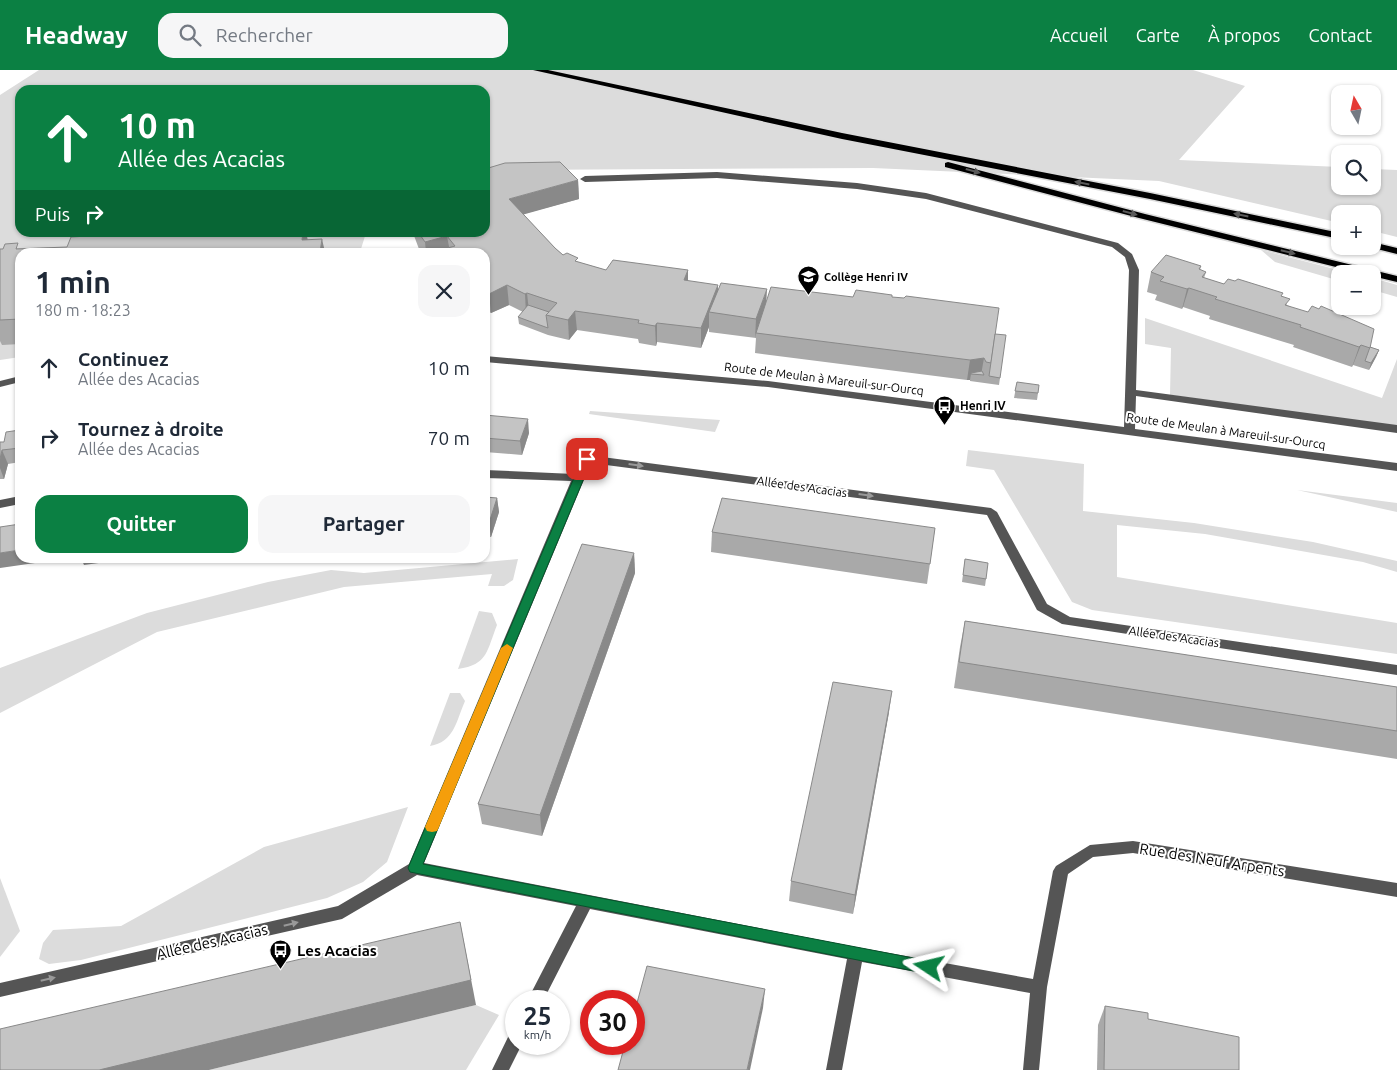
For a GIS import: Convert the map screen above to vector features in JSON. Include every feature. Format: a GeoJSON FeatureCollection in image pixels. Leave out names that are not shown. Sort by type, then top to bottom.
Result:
{"type":"FeatureCollection","features":[{"type":"Feature","properties":{"kind":"main road"},"geometry":{"type":"LineString","coordinates":[[537,70],[842,136],[1150,196],[1331,234]]}},
{"type":"Feature","properties":{"kind":"main road"},"geometry":{"type":"LineString","coordinates":[[842,136],[1142,216],[1397,279]]}},
{"type":"Feature","properties":{"kind":"main road"},"geometry":{"type":"LineString","coordinates":[[1381,247],[1397,251]]}},
{"type":"Feature","properties":{"kind":"street"},"geometry":{"type":"LineString","coordinates":[[585,179],[717,175],[857,186],[926,196],[1115,245],[1129,256],[1134,270],[1129,432]]}},
{"type":"Feature","properties":{"kind":"street","name":"Route de Meulan à Mareuil-sur-Ourcq"},"geometry":{"type":"LineString","coordinates":[[490,359],[768,384],[1397,467]]}},
{"type":"Feature","properties":{"kind":"street"},"geometry":{"type":"LineString","coordinates":[[0,377],[15,375]]}},
{"type":"Feature","properties":{"kind":"street"},"geometry":{"type":"LineString","coordinates":[[0,384],[15,380]]}},
{"type":"Feature","properties":{"kind":"street"},"geometry":{"type":"LineString","coordinates":[[1129,392],[1397,429]]}},
{"type":"Feature","properties":{"kind":"street","name":"Allée des Acacias"},"geometry":{"type":"LineString","coordinates":[[0,990],[342,912],[414,868],[587,459],[991,512],[1042,607],[1067,621],[1397,670]]}},
{"type":"Feature","properties":{"kind":"street"},"geometry":{"type":"LineString","coordinates":[[490,474],[578,478]]}},
{"type":"Feature","properties":{"kind":"street"},"geometry":{"type":"LineString","coordinates":[[0,504],[15,501]]}},
{"type":"Feature","properties":{"kind":"street","name":"Rue des Neuf Arpents"},"geometry":{"type":"LineString","coordinates":[[1031,1070],[1039,987],[1061,872],[1090,851],[1133,847],[1397,890]]}},
{"type":"Feature","properties":{"kind":"street"},"geometry":{"type":"LineString","coordinates":[[414,868],[856,954],[1039,987]]}},
{"type":"Feature","properties":{"kind":"street"},"geometry":{"type":"LineString","coordinates":[[541,990],[586,902]]}},
{"type":"Feature","properties":{"kind":"street"},"geometry":{"type":"LineString","coordinates":[[834,1070],[856,954]]}},
{"type":"Feature","properties":{"kind":"street"},"geometry":{"type":"LineString","coordinates":[[500,1070],[508,1055]]}},
{"type":"Feature","properties":{"kind":"shaded area"},"geometry":{"type":"Polygon","coordinates":[[[39,70],[1193,70],[1245,86],[1179,160],[1331,167],[1331,195],[1381,195],[1381,169],[1397,170],[1397,237],[1381,233],[1381,205],[1331,205],[1331,221],[1159,181],[873,168],[490,170],[490,85],[16,85],[39,70]]]}},
{"type":"Feature","properties":{"kind":"shaded area"},"geometry":{"type":"Polygon","coordinates":[[[15,85],[15,237],[365,237],[361,248],[15,248],[15,358],[0,360],[0,95],[15,85]]]}},
{"type":"Feature","properties":{"kind":"shaded area"},"geometry":{"type":"Polygon","coordinates":[[[1261,250],[1331,268],[1331,278],[1275,262],[1261,250]]]}},
{"type":"Feature","properties":{"kind":"shaded area"},"geometry":{"type":"Polygon","coordinates":[[[1381,280],[1397,285],[1397,297],[1381,292],[1381,280]]]}},
{"type":"Feature","properties":{"kind":"shaded area"},"geometry":{"type":"Polygon","coordinates":[[[1145,318],[1382,398],[1397,359],[1397,426],[1170,395],[1171,348],[1145,344],[1145,318]]]}},
{"type":"Feature","properties":{"kind":"shaded area"},"geometry":{"type":"Polygon","coordinates":[[[590,411],[720,420],[715,432],[589,414],[590,411]]]}},
{"type":"Feature","properties":{"kind":"shaded area"},"geometry":{"type":"Polygon","coordinates":[[[968,450],[1084,464],[1083,511],[1194,523],[1313,542],[1397,561],[1397,572],[1363,562],[1205,534],[1117,525],[1117,577],[1397,623],[1397,654],[1092,610],[1072,602],[994,470],[966,466],[968,450]]]}},
{"type":"Feature","properties":{"kind":"shaded area"},"geometry":{"type":"Polygon","coordinates":[[[1297,490],[1397,503],[1397,512],[1297,490]]]}},
{"type":"Feature","properties":{"kind":"shaded area"},"geometry":{"type":"Polygon","coordinates":[[[518,559],[513,580],[504,586],[488,586],[492,574],[344,587],[157,632],[0,713],[0,668],[147,613],[268,582],[331,570],[364,573],[518,559]]]}},
{"type":"Feature","properties":{"kind":"shaded area"},"geometry":{"type":"Polygon","coordinates":[[[479,611],[492,613],[497,625],[491,642],[481,660],[468,667],[458,669],[479,611]]]}},
{"type":"Feature","properties":{"kind":"shaded area"},"geometry":{"type":"Polygon","coordinates":[[[450,693],[460,693],[465,701],[449,736],[438,744],[430,746],[450,693]]]}},
{"type":"Feature","properties":{"kind":"shaded area"},"geometry":{"type":"Polygon","coordinates":[[[408,807],[387,862],[363,882],[327,898],[81,960],[49,964],[39,959],[43,943],[53,930],[121,926],[264,847],[408,807]]]}},
{"type":"Feature","properties":{"kind":"shaded area"},"geometry":{"type":"Polygon","coordinates":[[[0,878],[20,931],[0,957],[0,878]]]}},
{"type":"Feature","properties":{"kind":"shaded area"},"geometry":{"type":"Polygon","coordinates":[[[476,1005],[499,1015],[466,1070],[209,1070],[476,1005]]]}},
{"type":"Feature","properties":{"kind":"building"},"geometry":{"type":"Polygon","coordinates":[[[560,162],[578,180],[509,199],[563,255],[567,253],[578,258],[575,261],[606,270],[613,260],[688,270],[684,280],[718,285],[701,328],[657,323],[655,326],[638,323],[639,320],[575,311],[568,320],[546,315],[557,303],[527,293],[525,294],[507,285],[490,294],[490,248],[448,248],[455,246],[448,237],[490,237],[490,168],[505,163],[560,162]]]}},
{"type":"Feature","properties":{"kind":"building"},"geometry":{"type":"Polygon","coordinates":[[[71,237],[302,237],[302,240],[322,239],[321,248],[42,248],[67,247],[71,237]]]}},
{"type":"Feature","properties":{"kind":"building"},"geometry":{"type":"Polygon","coordinates":[[[422,237],[443,237],[425,242],[422,237]]]}},
{"type":"Feature","properties":{"kind":"building"},"geometry":{"type":"Polygon","coordinates":[[[18,243],[15,248],[15,319],[0,320],[0,249],[3,249],[5,244],[18,243]]]}},
{"type":"Feature","properties":{"kind":"building"},"geometry":{"type":"Polygon","coordinates":[[[1166,255],[1201,266],[1199,269],[1206,272],[1202,277],[1224,284],[1228,279],[1235,281],[1238,279],[1283,293],[1281,296],[1290,299],[1285,305],[1308,312],[1312,306],[1319,309],[1321,306],[1331,310],[1331,315],[1342,315],[1374,329],[1370,348],[1361,345],[1359,347],[1300,327],[1301,325],[1215,299],[1217,297],[1160,281],[1164,277],[1151,272],[1166,255]]]}},
{"type":"Feature","properties":{"kind":"building"},"geometry":{"type":"Polygon","coordinates":[[[721,283],[767,289],[756,319],[709,312],[721,283]]]}},
{"type":"Feature","properties":{"kind":"building"},"geometry":{"type":"Polygon","coordinates":[[[771,287],[853,297],[856,290],[892,295],[892,297],[904,298],[906,296],[999,308],[991,363],[986,362],[984,358],[970,360],[756,333],[771,287]]]}},
{"type":"Feature","properties":{"kind":"building"},"geometry":{"type":"Polygon","coordinates":[[[528,305],[549,312],[546,315],[548,328],[518,317],[528,305]]]}},
{"type":"Feature","properties":{"kind":"building"},"geometry":{"type":"Polygon","coordinates":[[[995,334],[1006,335],[1000,378],[989,376],[995,334]]]}},
{"type":"Feature","properties":{"kind":"building"},"geometry":{"type":"Polygon","coordinates":[[[1370,347],[1379,350],[1371,363],[1365,361],[1370,347]]]}},
{"type":"Feature","properties":{"kind":"building"},"geometry":{"type":"Polygon","coordinates":[[[982,371],[984,375],[971,374],[971,373],[982,371]]]}},
{"type":"Feature","properties":{"kind":"building"},"geometry":{"type":"Polygon","coordinates":[[[1017,382],[1039,385],[1038,393],[1015,391],[1017,382]]]}},
{"type":"Feature","properties":{"kind":"building"},"geometry":{"type":"Polygon","coordinates":[[[490,415],[528,419],[520,441],[490,438],[490,415]]]}},
{"type":"Feature","properties":{"kind":"building"},"geometry":{"type":"Polygon","coordinates":[[[15,431],[15,449],[2,450],[0,459],[0,442],[4,442],[6,432],[15,431]]]}},
{"type":"Feature","properties":{"kind":"building"},"geometry":{"type":"Polygon","coordinates":[[[490,497],[497,498],[490,520],[490,497]]]}},
{"type":"Feature","properties":{"kind":"building"},"geometry":{"type":"Polygon","coordinates":[[[722,498],[935,528],[930,564],[712,532],[722,498]]]}},
{"type":"Feature","properties":{"kind":"building"},"geometry":{"type":"Polygon","coordinates":[[[15,525],[15,551],[0,553],[0,527],[15,525]]]}},
{"type":"Feature","properties":{"kind":"building"},"geometry":{"type":"Polygon","coordinates":[[[582,544],[634,553],[540,815],[478,804],[582,544]]]}},
{"type":"Feature","properties":{"kind":"building"},"geometry":{"type":"Polygon","coordinates":[[[965,559],[988,563],[986,579],[963,575],[965,559]]]}},
{"type":"Feature","properties":{"kind":"building"},"geometry":{"type":"Polygon","coordinates":[[[965,621],[1397,687],[1397,731],[959,662],[965,621]]]}},
{"type":"Feature","properties":{"kind":"building"},"geometry":{"type":"Polygon","coordinates":[[[833,682],[892,691],[855,895],[791,881],[833,682]]]}},
{"type":"Feature","properties":{"kind":"building"},"geometry":{"type":"Polygon","coordinates":[[[460,922],[471,980],[99,1070],[0,1070],[0,1029],[460,922]]]}},
{"type":"Feature","properties":{"kind":"building"},"geometry":{"type":"Polygon","coordinates":[[[647,966],[765,989],[747,1070],[618,1070],[622,1055],[645,1055],[645,990],[640,990],[647,966]]]}},
{"type":"Feature","properties":{"kind":"building"},"geometry":{"type":"Polygon","coordinates":[[[1105,1006],[1148,1013],[1148,1019],[1239,1037],[1239,1070],[1104,1070],[1105,1006]]]}},
{"type":"Feature","properties":{"kind":"slow traffic"},"geometry":{"type":"LineString","coordinates":[[432,827],[507,648]]}},
{"type":"Feature","properties":{"kind":"place","name":"Collège Henri IV"},"geometry":{"type":"Point","coordinates":[808,296]}},
{"type":"Feature","properties":{"kind":"place","name":"Henri IV"},"geometry":{"type":"Point","coordinates":[944,425]}},
{"type":"Feature","properties":{"kind":"place","name":"Les Acacias"},"geometry":{"type":"Point","coordinates":[281,970]}},
{"type":"Feature","properties":{"kind":"route"},"geometry":{"type":"LineString","coordinates":[[587,459],[414,868],[929,967]]}}]}
